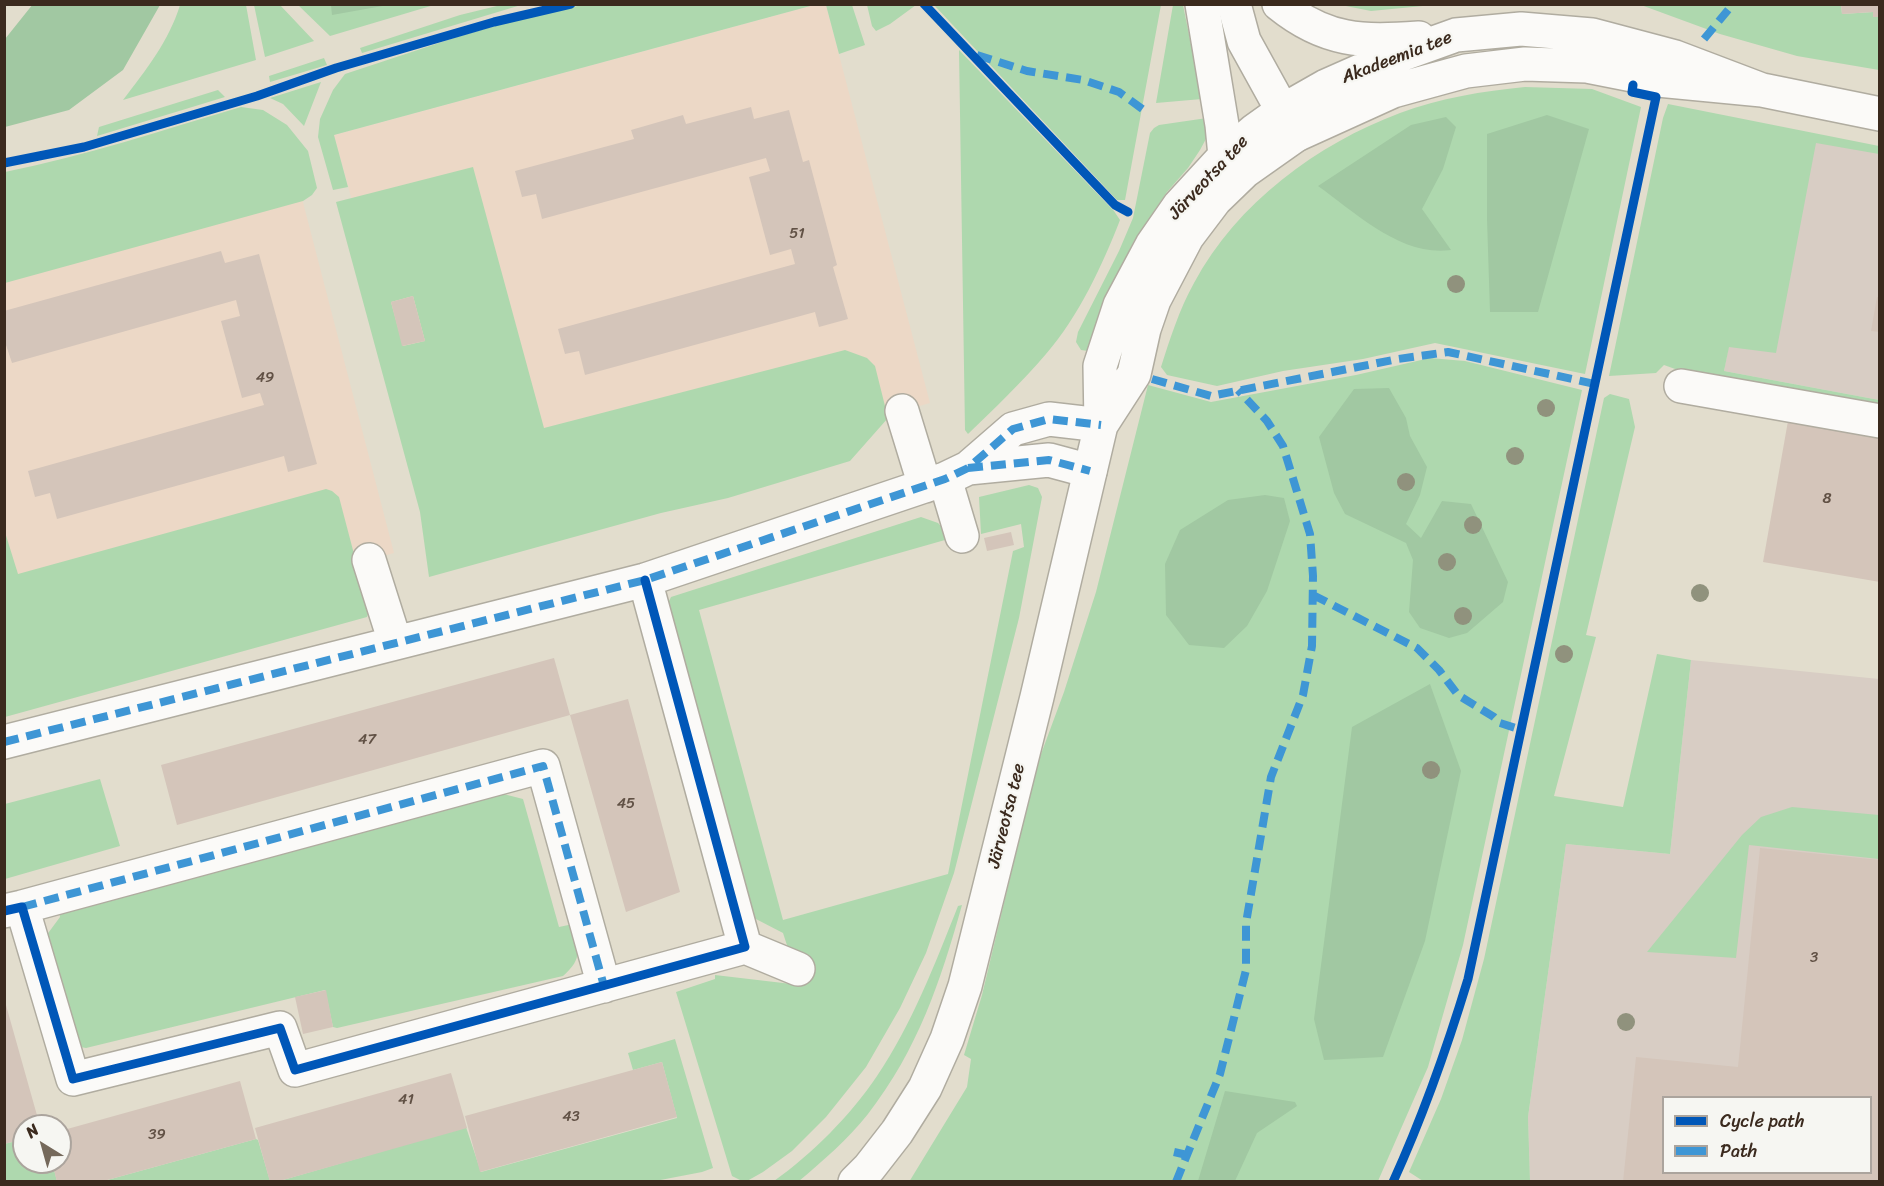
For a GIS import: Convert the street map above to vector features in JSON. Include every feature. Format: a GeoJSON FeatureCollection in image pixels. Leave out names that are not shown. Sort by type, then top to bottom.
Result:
{"type":"FeatureCollection","features":[{"type":"Feature","properties":{"kind":"street"},"geometry":{"type":"LineString","coordinates":[[1202,4],[1221,115],[1225,156]]}},
{"type":"Feature","properties":{"kind":"street"},"geometry":{"type":"LineString","coordinates":[[1234,4],[1244,41],[1289,123]]}},
{"type":"Feature","properties":{"kind":"street"},"geometry":{"type":"LineString","coordinates":[[1279,4],[1308,24],[1343,38],[1380,40],[1456,35]]}},
{"type":"Feature","properties":{"kind":"street","name":"Akadeemia tee"},"geometry":{"type":"LineString","coordinates":[[1289,123],[1326,86],[1377,63],[1456,35],[1521,29],[1592,35],[1676,57],[1762,90]]}},
{"type":"Feature","properties":{"kind":"street","name":"Akadeemia tee"},"geometry":{"type":"LineString","coordinates":[[1289,123],[1466,71],[1525,64],[1587,66],[1659,80],[1762,90],[1880,114]]}},
{"type":"Feature","properties":{"kind":"street","name":"Järveotsa tee"},"geometry":{"type":"LineString","coordinates":[[863,1177],[897,1132],[925,1088],[948,1039],[965,986],[1037,697],[1101,425],[1100,366],[1120,305],[1152,245],[1179,206],[1225,156],[1254,130],[1289,123]]}},
{"type":"Feature","properties":{"kind":"street","name":"Järveotsa tee"},"geometry":{"type":"LineString","coordinates":[[1101,425],[1134,374],[1144,330],[1154,300],[1187,237],[1215,200],[1245,171],[1269,153],[1289,123]]}},
{"type":"Feature","properties":{"kind":"street"},"geometry":{"type":"LineString","coordinates":[[1681,386],[1880,421]]}},
{"type":"Feature","properties":{"kind":"street"},"geometry":{"type":"LineString","coordinates":[[902,411],[946,478],[962,536]]}},
{"type":"Feature","properties":{"kind":"street"},"geometry":{"type":"LineString","coordinates":[[946,478],[1013,429],[1049,419],[1101,425]]}},
{"type":"Feature","properties":{"kind":"street"},"geometry":{"type":"LineString","coordinates":[[4,742],[645,580],[946,478],[1049,460],[1090,471]]}},
{"type":"Feature","properties":{"kind":"street"},"geometry":{"type":"LineString","coordinates":[[369,560],[395,642]]}},
{"type":"Feature","properties":{"kind":"street"},"geometry":{"type":"LineString","coordinates":[[645,580],[745,947]]}},
{"type":"Feature","properties":{"kind":"street"},"geometry":{"type":"LineString","coordinates":[[604,986],[543,766],[13,909],[73,1079],[280,1028],[295,1070],[604,986],[745,947],[798,969]]}},
{"type":"Feature","properties":{"kind":"shaded area"},"geometry":{"type":"Polygon","coordinates":[[[814,5],[826,5],[930,403],[446,542],[334,135],[814,5]]]}},
{"type":"Feature","properties":{"kind":"shaded area"},"geometry":{"type":"Polygon","coordinates":[[[1769,130],[1879,150],[1879,400],[1724,371],[1769,130]]]}},
{"type":"Feature","properties":{"kind":"shaded area"},"geometry":{"type":"Polygon","coordinates":[[[285,133],[394,553],[5,660],[5,209],[285,133]]]}},
{"type":"Feature","properties":{"kind":"shaded area"},"geometry":{"type":"Polygon","coordinates":[[[1691,660],[1879,679],[1879,1181],[1530,1182],[1528,1117],[1566,844],[1670,854],[1691,660]]]}},
{"type":"Feature","properties":{"kind":"green space"},"geometry":{"type":"Polygon","coordinates":[[[33,4],[160,5],[123,70],[69,110],[5,127],[5,39],[33,4]]]}},
{"type":"Feature","properties":{"kind":"green space"},"geometry":{"type":"Polygon","coordinates":[[[331,4],[388,5],[332,15],[331,4]]]}},
{"type":"Feature","properties":{"kind":"green space"},"geometry":{"type":"Polygon","coordinates":[[[588,4],[814,5],[334,135],[348,187],[333,190],[318,137],[320,119],[333,90],[345,74],[536,14],[588,4]]]}},
{"type":"Feature","properties":{"kind":"green space"},"geometry":{"type":"Polygon","coordinates":[[[867,4],[916,5],[876,31],[872,26],[867,4]]]}},
{"type":"Feature","properties":{"kind":"green space"},"geometry":{"type":"Polygon","coordinates":[[[1841,4],[1842,14],[1873,12],[1873,17],[1879,17],[1879,70],[1797,56],[1720,34],[1641,5],[1841,4]]]}},
{"type":"Feature","properties":{"kind":"green space"},"geometry":{"type":"Polygon","coordinates":[[[180,5],[246,5],[256,60],[123,100],[163,43],[180,5]]]}},
{"type":"Feature","properties":{"kind":"green space"},"geometry":{"type":"Polygon","coordinates":[[[254,5],[280,5],[314,41],[265,57],[254,5]]]}},
{"type":"Feature","properties":{"kind":"green space"},"geometry":{"type":"Polygon","coordinates":[[[298,5],[434,5],[330,36],[298,5]]]}},
{"type":"Feature","properties":{"kind":"green space"},"geometry":{"type":"Polygon","coordinates":[[[501,5],[521,5],[362,53],[360,48],[460,15],[501,5]]]}},
{"type":"Feature","properties":{"kind":"green space"},"geometry":{"type":"Polygon","coordinates":[[[826,5],[852,5],[865,45],[839,54],[826,5]]]}},
{"type":"Feature","properties":{"kind":"green space"},"geometry":{"type":"Polygon","coordinates":[[[934,5],[1161,5],[1125,200],[1117,200],[934,5]]]}},
{"type":"Feature","properties":{"kind":"green space"},"geometry":{"type":"Polygon","coordinates":[[[1173,5],[1183,5],[1202,99],[1156,103],[1173,5]]]}},
{"type":"Feature","properties":{"kind":"green space"},"geometry":{"type":"Polygon","coordinates":[[[1341,5],[1433,5],[1371,11],[1341,5]]]}},
{"type":"Feature","properties":{"kind":"green space"},"geometry":{"type":"Polygon","coordinates":[[[959,50],[1114,211],[1120,220],[1089,290],[1069,324],[1027,375],[968,434],[965,430],[959,50]]]}},
{"type":"Feature","properties":{"kind":"green space"},"geometry":{"type":"Polygon","coordinates":[[[324,58],[327,65],[270,82],[269,76],[324,58]]]}},
{"type":"Feature","properties":{"kind":"green space"},"geometry":{"type":"Polygon","coordinates":[[[321,82],[304,126],[283,104],[270,98],[321,82]]]}},
{"type":"Feature","properties":{"kind":"green space"},"geometry":{"type":"Polygon","coordinates":[[[1525,87],[1592,89],[1641,107],[1585,374],[1435,343],[1363,359],[1283,371],[1217,386],[1167,375],[1161,367],[1179,314],[1194,283],[1212,254],[1233,227],[1256,202],[1282,180],[1339,141],[1400,113],[1462,96],[1525,87]]]}},
{"type":"Feature","properties":{"kind":"green space"},"geometry":{"type":"Polygon","coordinates":[[[218,90],[225,97],[97,136],[99,127],[218,90]]]}},
{"type":"Feature","properties":{"kind":"green space"},"geometry":{"type":"Polygon","coordinates":[[[1668,104],[1879,146],[1879,154],[1816,143],[1776,353],[1729,347],[1724,371],[1879,400],[1879,408],[1703,379],[1664,365],[1656,373],[1609,376],[1663,118],[1668,104]]]}},
{"type":"Feature","properties":{"kind":"green space"},"geometry":{"type":"Polygon","coordinates":[[[241,107],[263,110],[287,125],[308,151],[317,188],[312,195],[303,201],[5,283],[5,172],[94,150],[241,107]]]}},
{"type":"Feature","properties":{"kind":"green space"},"geometry":{"type":"Polygon","coordinates":[[[1547,115],[1589,129],[1538,312],[1490,312],[1487,134],[1547,115]]]}},
{"type":"Feature","properties":{"kind":"green space"},"geometry":{"type":"Polygon","coordinates":[[[1446,117],[1456,127],[1443,169],[1422,209],[1451,250],[1414,247],[1397,240],[1380,231],[1318,186],[1411,125],[1446,117]]]}},
{"type":"Feature","properties":{"kind":"green space"},"geometry":{"type":"Polygon","coordinates":[[[1207,118],[1207,137],[1200,150],[1167,192],[1134,241],[1112,286],[1088,351],[1081,350],[1076,342],[1078,332],[1133,218],[1150,133],[1159,125],[1207,118]]]}},
{"type":"Feature","properties":{"kind":"green space"},"geometry":{"type":"Polygon","coordinates":[[[473,167],[544,428],[845,350],[867,358],[875,366],[888,418],[850,461],[728,498],[661,513],[429,577],[420,512],[336,202],[473,167]],[[413,296],[391,302],[403,346],[425,341],[413,296]]]}},
{"type":"Feature","properties":{"kind":"green space"},"geometry":{"type":"Polygon","coordinates":[[[1430,358],[1465,361],[1582,390],[1463,945],[1428,1067],[1378,1181],[909,1182],[967,1087],[971,1059],[964,1055],[982,995],[1037,765],[1064,692],[1096,592],[1148,385],[1211,402],[1356,375],[1430,358]]]}},
{"type":"Feature","properties":{"kind":"green space"},"geometry":{"type":"Polygon","coordinates":[[[1389,388],[1406,418],[1410,436],[1427,467],[1420,495],[1406,524],[1421,538],[1442,501],[1471,504],[1508,582],[1503,602],[1467,633],[1449,638],[1420,628],[1409,612],[1413,560],[1406,543],[1345,514],[1334,493],[1319,437],[1354,389],[1389,388]]]}},
{"type":"Feature","properties":{"kind":"green space"},"geometry":{"type":"Polygon","coordinates":[[[1610,394],[1629,399],[1635,427],[1586,635],[1596,637],[1554,796],[1623,807],[1657,654],[1691,660],[1670,854],[1566,844],[1528,1117],[1530,1181],[1423,1181],[1409,1172],[1441,1099],[1462,1040],[1484,959],[1604,398],[1610,394]]]}},
{"type":"Feature","properties":{"kind":"green space"},"geometry":{"type":"Polygon","coordinates":[[[1029,485],[1038,488],[1042,497],[1019,618],[954,873],[926,953],[900,1008],[866,1067],[826,1117],[792,1151],[763,1172],[747,1181],[742,1181],[732,1176],[676,992],[715,979],[715,975],[800,985],[783,933],[754,918],[668,603],[671,597],[921,517],[938,523],[952,538],[699,610],[783,920],[948,874],[1013,551],[1024,547],[1021,524],[981,534],[979,497],[1029,485]]]}},
{"type":"Feature","properties":{"kind":"green space"},"geometry":{"type":"Polygon","coordinates":[[[326,489],[339,497],[369,611],[367,617],[5,717],[4,529],[18,574],[326,489]]]}},
{"type":"Feature","properties":{"kind":"green space"},"geometry":{"type":"Polygon","coordinates":[[[1265,495],[1284,498],[1290,521],[1267,591],[1247,626],[1224,648],[1189,645],[1166,615],[1165,564],[1180,530],[1228,500],[1265,495]]]}},
{"type":"Feature","properties":{"kind":"green space"},"geometry":{"type":"Polygon","coordinates":[[[1430,684],[1461,771],[1425,941],[1383,1057],[1324,1060],[1314,1019],[1352,727],[1430,684]]]}},
{"type":"Feature","properties":{"kind":"green space"},"geometry":{"type":"Polygon","coordinates":[[[100,779],[120,846],[5,879],[5,804],[100,779]]]}},
{"type":"Feature","properties":{"kind":"green space"},"geometry":{"type":"Polygon","coordinates":[[[476,787],[523,799],[559,927],[573,924],[578,946],[574,964],[563,976],[337,1028],[333,1027],[325,990],[86,1048],[75,1046],[46,936],[60,917],[58,903],[476,787]]]}},
{"type":"Feature","properties":{"kind":"green space"},"geometry":{"type":"Polygon","coordinates":[[[1792,807],[1879,815],[1879,859],[1749,845],[1736,958],[1647,952],[1742,835],[1761,817],[1792,807]]]}},
{"type":"Feature","properties":{"kind":"green space"},"geometry":{"type":"Polygon","coordinates":[[[962,905],[926,1014],[901,1065],[885,1090],[852,1132],[799,1181],[774,1181],[830,1133],[877,1076],[912,1015],[958,906],[962,905]]]}},
{"type":"Feature","properties":{"kind":"green space"},"geometry":{"type":"Polygon","coordinates":[[[675,1039],[713,1168],[702,1172],[650,1182],[276,1182],[466,1127],[481,1172],[677,1118],[662,1062],[633,1070],[628,1053],[675,1039]]]}},
{"type":"Feature","properties":{"kind":"green space"},"geometry":{"type":"Polygon","coordinates":[[[1225,1091],[1295,1102],[1297,1106],[1257,1133],[1235,1181],[1198,1181],[1225,1091]]]}},
{"type":"Feature","properties":{"kind":"green space"},"geometry":{"type":"Polygon","coordinates":[[[256,1139],[270,1181],[100,1182],[256,1139]]]}},
{"type":"Feature","properties":{"kind":"green space"},"geometry":{"type":"Polygon","coordinates":[[[12,1142],[12,1174],[55,1174],[57,1181],[5,1181],[4,1144],[12,1142]]]}},
{"type":"Feature","properties":{"kind":"building"},"geometry":{"type":"Polygon","coordinates":[[[1841,5],[1880,5],[1880,17],[1873,17],[1873,12],[1842,14],[1841,5]]]}},
{"type":"Feature","properties":{"kind":"building"},"geometry":{"type":"Polygon","coordinates":[[[751,107],[754,119],[789,110],[803,162],[809,160],[837,265],[833,267],[848,319],[819,327],[815,312],[585,375],[579,351],[565,354],[558,329],[795,264],[791,249],[770,255],[749,177],[770,171],[766,158],[542,219],[536,194],[522,197],[515,171],[634,139],[631,130],[683,115],[686,124],[751,107]]]}},
{"type":"Feature","properties":{"kind":"building"},"geometry":{"type":"Polygon","coordinates":[[[221,251],[225,263],[259,254],[317,464],[288,472],[284,456],[57,519],[50,493],[35,497],[28,471],[264,405],[260,393],[242,398],[221,321],[240,316],[236,300],[12,363],[4,339],[4,311],[221,251]]]}},
{"type":"Feature","properties":{"kind":"building"},"geometry":{"type":"Polygon","coordinates":[[[413,296],[425,341],[402,346],[391,302],[413,296]]]}},
{"type":"Feature","properties":{"kind":"building"},"geometry":{"type":"Polygon","coordinates":[[[1877,297],[1880,298],[1880,332],[1871,331],[1877,297]]]}},
{"type":"Feature","properties":{"kind":"building"},"geometry":{"type":"Polygon","coordinates":[[[1788,421],[1880,437],[1880,582],[1763,562],[1788,421]]]}},
{"type":"Feature","properties":{"kind":"building"},"geometry":{"type":"Polygon","coordinates":[[[1011,532],[1014,545],[987,551],[984,538],[1011,532]]]}},
{"type":"Feature","properties":{"kind":"building"},"geometry":{"type":"Polygon","coordinates":[[[554,658],[570,715],[177,825],[161,765],[554,658]]]}},
{"type":"Feature","properties":{"kind":"building"},"geometry":{"type":"Polygon","coordinates":[[[628,699],[680,892],[626,912],[570,715],[628,699]]]}},
{"type":"Feature","properties":{"kind":"building"},"geometry":{"type":"Polygon","coordinates":[[[1760,848],[1880,860],[1880,1182],[1623,1182],[1636,1057],[1738,1067],[1760,848]]]}},
{"type":"Feature","properties":{"kind":"building"},"geometry":{"type":"Polygon","coordinates":[[[326,990],[333,1027],[303,1034],[295,997],[326,990]]]}},
{"type":"Feature","properties":{"kind":"building"},"geometry":{"type":"Polygon","coordinates":[[[4,998],[37,1114],[12,1114],[12,1142],[4,1144],[4,998]]]}},
{"type":"Feature","properties":{"kind":"building"},"geometry":{"type":"Polygon","coordinates":[[[662,1062],[677,1117],[480,1172],[465,1116],[662,1062]]]}},
{"type":"Feature","properties":{"kind":"building"},"geometry":{"type":"Polygon","coordinates":[[[451,1073],[467,1128],[270,1182],[255,1128],[451,1073]]]}},
{"type":"Feature","properties":{"kind":"building"},"geometry":{"type":"Polygon","coordinates":[[[240,1081],[256,1139],[100,1182],[57,1182],[55,1174],[72,1174],[72,1128],[240,1081]]]}},
{"type":"Feature","properties":{"kind":"marked path"},"geometry":{"type":"LineString","coordinates":[[1704,39],[1733,4]]}},
{"type":"Feature","properties":{"kind":"marked path"},"geometry":{"type":"LineString","coordinates":[[977,55],[1027,71],[1083,80],[1119,92],[1148,113]]}},
{"type":"Feature","properties":{"kind":"marked path"},"geometry":{"type":"LineString","coordinates":[[1152,379],[1211,396],[1398,359],[1448,352],[1595,384]]}},
{"type":"Feature","properties":{"kind":"marked path"},"geometry":{"type":"LineString","coordinates":[[1176,1182],[1220,1074],[1246,970],[1246,923],[1271,777],[1303,695],[1312,646],[1313,576],[1310,534],[1283,446],[1267,421],[1238,390]]}},
{"type":"Feature","properties":{"kind":"marked path"},"geometry":{"type":"LineString","coordinates":[[4,742],[645,580],[945,479],[968,468],[1013,429],[1049,419],[1101,425]]}},
{"type":"Feature","properties":{"kind":"marked path"},"geometry":{"type":"LineString","coordinates":[[968,468],[1049,460],[1090,471]]}},
{"type":"Feature","properties":{"kind":"marked path"},"geometry":{"type":"LineString","coordinates":[[1313,595],[1417,648],[1439,670],[1458,695],[1500,723],[1522,730]]}},
{"type":"Feature","properties":{"kind":"marked path"},"geometry":{"type":"LineString","coordinates":[[22,907],[543,766],[604,986]]}},
{"type":"Feature","properties":{"kind":"marked path"},"geometry":{"type":"LineString","coordinates":[[1174,1152],[1187,1155]]}},
{"type":"Feature","properties":{"kind":"cycle path"},"geometry":{"type":"LineString","coordinates":[[4,163],[84,147],[257,96],[336,68],[494,22],[571,4]]}},
{"type":"Feature","properties":{"kind":"cycle path"},"geometry":{"type":"LineString","coordinates":[[924,4],[1115,205],[1128,212]]}},
{"type":"Feature","properties":{"kind":"cycle path"},"geometry":{"type":"LineString","coordinates":[[1393,1182],[1434,1082],[1468,979],[1656,97],[1632,92],[1633,85]]}},
{"type":"Feature","properties":{"kind":"cycle path"},"geometry":{"type":"LineString","coordinates":[[4,911],[22,907],[73,1079],[280,1028],[295,1070],[745,947],[645,580]]}}]}
